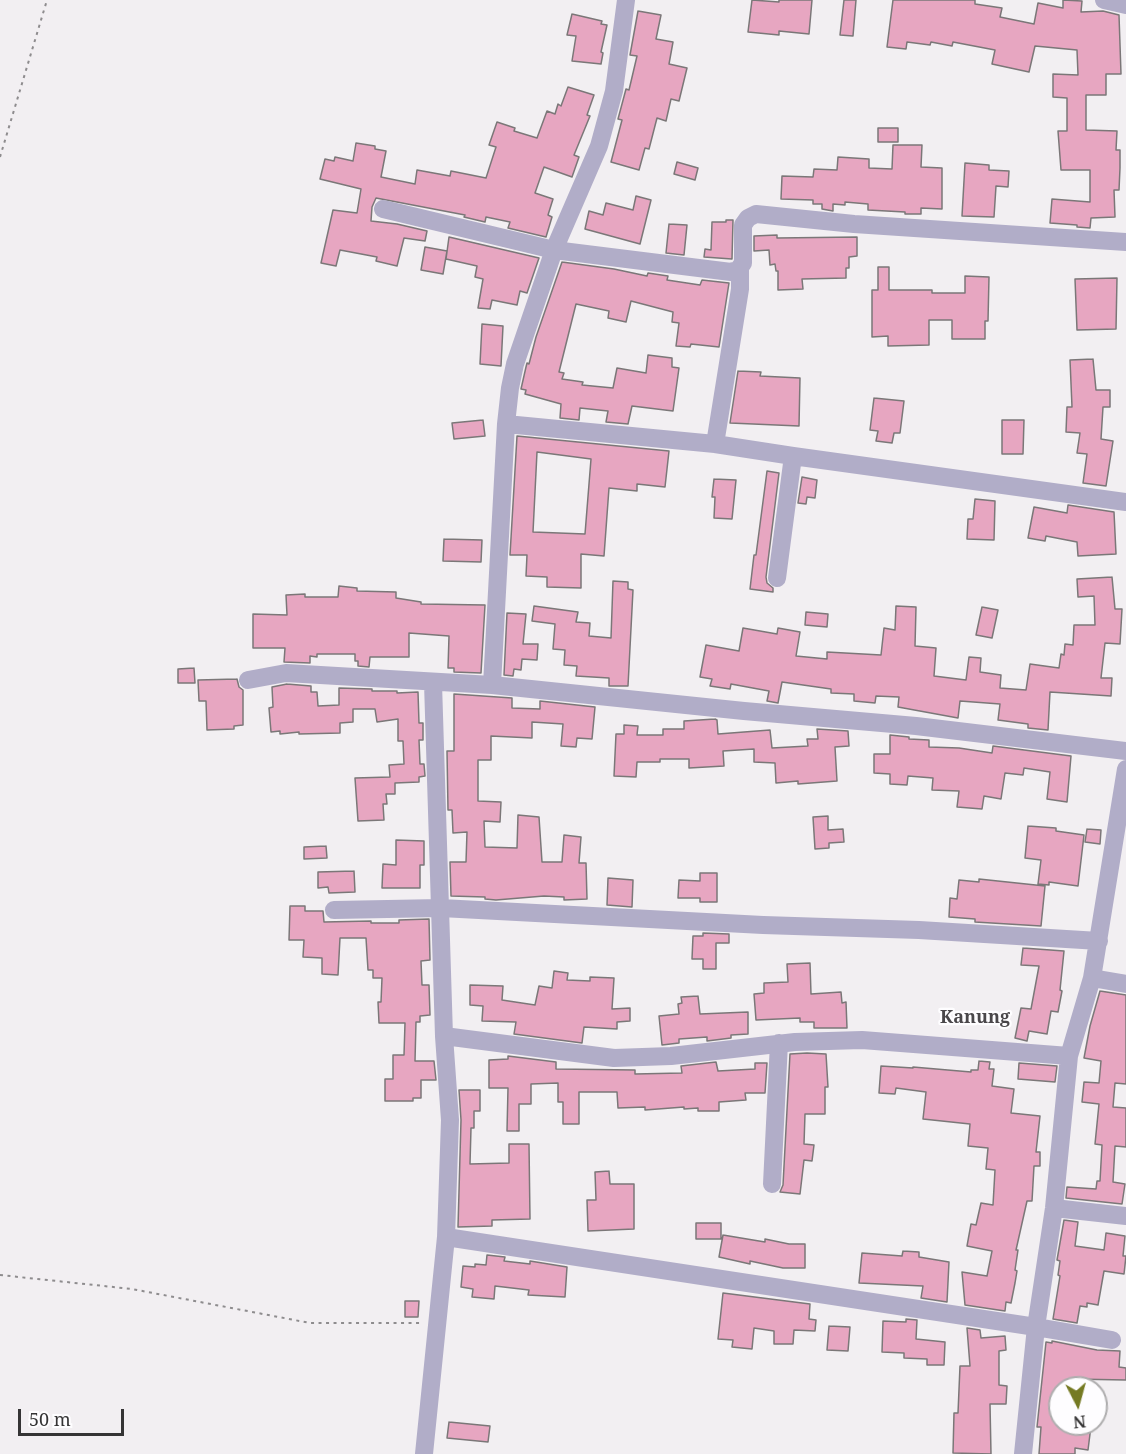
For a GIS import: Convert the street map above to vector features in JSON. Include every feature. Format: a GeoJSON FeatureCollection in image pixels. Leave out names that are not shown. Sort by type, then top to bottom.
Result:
{"type":"FeatureCollection","features":[{"type":"Feature","properties":{"kind":"street"},"geometry":{"type":"LineString","coordinates":[[492,685],[506,424],[510,388],[515,364],[554,250],[599,146],[614,91],[626,0]]}},
{"type":"Feature","properties":{"kind":"street"},"geometry":{"type":"LineString","coordinates":[[1104,0],[1126,5]]}},
{"type":"Feature","properties":{"kind":"street"},"geometry":{"type":"LineString","coordinates":[[383,209],[554,250],[731,272],[738,270],[743,262],[743,225],[748,218],[756,214],[854,224],[1126,242]]}},
{"type":"Feature","properties":{"kind":"street"},"geometry":{"type":"LineString","coordinates":[[715,444],[740,289],[740,267]]}},
{"type":"Feature","properties":{"kind":"street"},"geometry":{"type":"LineString","coordinates":[[506,424],[715,444],[1126,502]]}},
{"type":"Feature","properties":{"kind":"street"},"geometry":{"type":"LineString","coordinates":[[777,578],[793,456]]}},
{"type":"Feature","properties":{"kind":"street"},"geometry":{"type":"LineString","coordinates":[[248,680],[286,673],[492,685],[916,726],[1126,751]]}},
{"type":"Feature","properties":{"kind":"street"},"geometry":{"type":"LineString","coordinates":[[424,1454],[446,1237],[450,1120],[444,1036],[433,683]]}},
{"type":"Feature","properties":{"kind":"street"},"geometry":{"type":"LineString","coordinates":[[1023,1454],[1036,1327],[1053,1213],[1069,1056],[1092,978],[1126,769]]}},
{"type":"Feature","properties":{"kind":"street"},"geometry":{"type":"LineString","coordinates":[[334,910],[441,908],[1099,940]]}},
{"type":"Feature","properties":{"kind":"street"},"geometry":{"type":"LineString","coordinates":[[1092,978],[1126,984]]}},
{"type":"Feature","properties":{"kind":"street"},"geometry":{"type":"LineString","coordinates":[[444,1036],[614,1058],[671,1056],[779,1043],[862,1040],[1069,1056]]}},
{"type":"Feature","properties":{"kind":"street"},"geometry":{"type":"LineString","coordinates":[[772,1184],[779,1043]]}},
{"type":"Feature","properties":{"kind":"street"},"geometry":{"type":"LineString","coordinates":[[1053,1213],[1126,1216]]}},
{"type":"Feature","properties":{"kind":"street"},"geometry":{"type":"LineString","coordinates":[[1053,1213],[1085,1221]]}},
{"type":"Feature","properties":{"kind":"street"},"geometry":{"type":"LineString","coordinates":[[446,1237],[1112,1340]]}},
{"type":"Feature","properties":{"kind":"path"},"geometry":{"type":"LineString","coordinates":[[0,157],[47,0]]}},
{"type":"Feature","properties":{"kind":"path"},"geometry":{"type":"LineString","coordinates":[[0,1275],[132,1289],[310,1323],[437,1323]]}},
{"type":"Feature","properties":{"kind":"building"},"geometry":{"type":"Polygon","coordinates":[[[752,0],[779,2],[779,0],[812,0],[809,34],[779,31],[779,35],[748,32],[752,0]]]}},
{"type":"Feature","properties":{"kind":"building"},"geometry":{"type":"Polygon","coordinates":[[[844,0],[856,0],[853,36],[840,35],[844,0]]]}},
{"type":"Feature","properties":{"kind":"building"},"geometry":{"type":"Polygon","coordinates":[[[893,0],[975,0],[975,4],[1002,8],[1000,17],[1034,24],[1038,3],[1063,8],[1063,0],[1082,1],[1081,12],[1103,11],[1119,15],[1121,74],[1106,74],[1106,95],[1086,95],[1086,130],[1117,131],[1116,150],[1120,150],[1120,168],[1119,190],[1114,190],[1115,217],[1091,218],[1090,228],[1050,223],[1052,199],[1090,202],[1090,170],[1061,170],[1058,131],[1067,131],[1067,98],[1053,97],[1053,74],[1078,75],[1077,50],[1035,46],[1029,72],[992,64],[995,50],[953,42],[952,46],[931,42],[930,45],[907,42],[906,49],[887,47],[893,0]]]}},
{"type":"Feature","properties":{"kind":"building"},"geometry":{"type":"Polygon","coordinates":[[[638,11],[661,15],[656,39],[673,42],[669,64],[687,68],[679,101],[671,99],[666,121],[657,118],[649,149],[645,148],[639,170],[611,162],[622,120],[618,119],[626,89],[629,90],[637,56],[630,55],[638,11]]]}},
{"type":"Feature","properties":{"kind":"building"},"geometry":{"type":"Polygon","coordinates":[[[572,14],[602,21],[601,24],[607,25],[601,52],[603,53],[601,64],[572,61],[576,36],[567,35],[572,14]]]}},
{"type":"Feature","properties":{"kind":"building"},"geometry":{"type":"Polygon","coordinates":[[[568,87],[594,95],[587,115],[590,116],[574,155],[579,157],[572,177],[544,167],[535,193],[553,199],[548,215],[552,217],[546,237],[508,228],[510,222],[486,217],[485,222],[464,217],[465,215],[376,198],[372,207],[371,221],[427,231],[425,241],[404,238],[397,266],[376,261],[377,257],[340,250],[336,266],[321,263],[333,210],[357,213],[361,189],[320,179],[325,159],[334,161],[335,157],[353,161],[356,143],[375,146],[375,149],[386,151],[381,177],[415,184],[417,170],[450,176],[451,171],[486,178],[496,147],[489,145],[497,122],[515,128],[514,131],[537,138],[547,111],[555,114],[558,104],[561,106],[568,87]]]}},
{"type":"Feature","properties":{"kind":"building"},"geometry":{"type":"Polygon","coordinates":[[[878,128],[898,128],[898,142],[878,142],[878,128]]]}},
{"type":"Feature","properties":{"kind":"building"},"geometry":{"type":"Polygon","coordinates":[[[893,145],[922,145],[921,167],[942,168],[942,209],[921,208],[921,214],[905,214],[905,212],[868,210],[868,204],[845,202],[845,205],[833,204],[833,211],[822,209],[822,204],[813,204],[813,200],[781,199],[782,176],[813,177],[814,169],[837,170],[838,157],[869,159],[869,168],[892,169],[893,145]]]}},
{"type":"Feature","properties":{"kind":"building"},"geometry":{"type":"Polygon","coordinates":[[[677,162],[698,168],[695,180],[674,174],[677,162]]]}},
{"type":"Feature","properties":{"kind":"building"},"geometry":{"type":"Polygon","coordinates":[[[965,163],[989,165],[989,170],[1009,171],[1008,187],[996,186],[994,217],[962,216],[965,163]]]}},
{"type":"Feature","properties":{"kind":"building"},"geometry":{"type":"Polygon","coordinates":[[[636,196],[651,200],[640,244],[585,229],[589,211],[603,215],[606,203],[633,210],[636,196]]]}},
{"type":"Feature","properties":{"kind":"building"},"geometry":{"type":"Polygon","coordinates":[[[726,220],[733,220],[732,259],[704,257],[705,249],[711,250],[712,222],[726,222],[726,220]]]}},
{"type":"Feature","properties":{"kind":"building"},"geometry":{"type":"Polygon","coordinates":[[[669,224],[687,225],[684,255],[666,253],[669,224]]]}},
{"type":"Feature","properties":{"kind":"building"},"geometry":{"type":"Polygon","coordinates":[[[777,235],[777,238],[857,237],[857,256],[849,257],[846,278],[802,279],[803,289],[778,290],[778,271],[776,271],[775,264],[770,265],[769,250],[754,251],[754,236],[777,235]]]}},
{"type":"Feature","properties":{"kind":"building"},"geometry":{"type":"Polygon","coordinates":[[[449,237],[539,258],[527,293],[520,291],[517,305],[492,300],[490,309],[478,308],[483,279],[475,277],[477,266],[446,259],[449,237]]]}},
{"type":"Feature","properties":{"kind":"building"},"geometry":{"type":"Polygon","coordinates":[[[425,247],[447,251],[443,274],[421,270],[425,247]]]}},
{"type":"Feature","properties":{"kind":"building"},"geometry":{"type":"Polygon","coordinates":[[[562,262],[647,276],[648,273],[668,276],[667,280],[700,285],[702,280],[729,283],[719,347],[691,344],[690,347],[676,346],[679,323],[672,322],[673,312],[631,301],[626,322],[608,318],[609,311],[576,304],[559,372],[564,373],[562,379],[583,382],[582,385],[613,388],[617,368],[646,373],[648,355],[672,358],[672,367],[679,368],[673,411],[632,406],[628,424],[606,422],[608,411],[580,408],[579,420],[560,418],[561,404],[525,394],[526,390],[521,389],[527,363],[529,364],[562,262]]]}},
{"type":"Feature","properties":{"kind":"building"},"geometry":{"type":"Polygon","coordinates":[[[878,267],[889,267],[889,290],[965,293],[965,276],[989,277],[988,321],[985,321],[985,339],[952,339],[952,320],[929,320],[929,345],[888,346],[888,336],[872,337],[872,290],[878,290],[878,267]]]}},
{"type":"Feature","properties":{"kind":"building"},"geometry":{"type":"Polygon","coordinates":[[[1117,278],[1116,329],[1077,330],[1075,279],[1117,278]]]}},
{"type":"Feature","properties":{"kind":"building"},"geometry":{"type":"Polygon","coordinates":[[[482,324],[503,326],[501,366],[480,364],[482,324]]]}},
{"type":"Feature","properties":{"kind":"building"},"geometry":{"type":"Polygon","coordinates":[[[1093,359],[1096,390],[1110,390],[1110,407],[1103,407],[1101,439],[1113,441],[1106,486],[1083,483],[1087,454],[1077,453],[1080,433],[1066,432],[1067,407],[1072,407],[1070,360],[1093,359]]]}},
{"type":"Feature","properties":{"kind":"building"},"geometry":{"type":"Polygon","coordinates":[[[738,371],[761,372],[760,376],[800,378],[799,426],[730,423],[738,371]]]}},
{"type":"Feature","properties":{"kind":"building"},"geometry":{"type":"Polygon","coordinates":[[[874,398],[904,401],[900,433],[894,433],[892,443],[876,441],[878,431],[870,430],[874,398]]]}},
{"type":"Feature","properties":{"kind":"building"},"geometry":{"type":"Polygon","coordinates":[[[483,420],[485,436],[454,439],[452,423],[483,420]]]}},
{"type":"Feature","properties":{"kind":"building"},"geometry":{"type":"Polygon","coordinates":[[[1002,420],[1024,420],[1023,454],[1002,454],[1002,420]]]}},
{"type":"Feature","properties":{"kind":"building"},"geometry":{"type":"Polygon","coordinates":[[[517,436],[669,451],[665,487],[637,484],[637,491],[609,488],[604,556],[581,554],[581,588],[547,587],[547,577],[526,576],[527,555],[510,555],[517,436]],[[537,452],[533,532],[585,534],[591,459],[537,452]]]}},
{"type":"Feature","properties":{"kind":"building"},"geometry":{"type":"Polygon","coordinates":[[[767,471],[779,473],[766,577],[773,592],[750,589],[767,471]]]}},
{"type":"Feature","properties":{"kind":"building"},"geometry":{"type":"Polygon","coordinates":[[[802,477],[817,480],[815,498],[807,497],[806,504],[798,503],[802,477]]]}},
{"type":"Feature","properties":{"kind":"building"},"geometry":{"type":"Polygon","coordinates":[[[714,479],[736,480],[732,519],[714,518],[715,497],[712,497],[714,479]]]}},
{"type":"Feature","properties":{"kind":"building"},"geometry":{"type":"Polygon","coordinates":[[[975,499],[995,501],[994,540],[967,539],[968,519],[973,519],[975,499]]]}},
{"type":"Feature","properties":{"kind":"building"},"geometry":{"type":"Polygon","coordinates":[[[1068,505],[1114,512],[1116,554],[1078,556],[1077,542],[1046,536],[1045,541],[1028,538],[1034,507],[1067,513],[1068,505]]]}},
{"type":"Feature","properties":{"kind":"building"},"geometry":{"type":"Polygon","coordinates":[[[444,539],[482,540],[481,562],[443,561],[444,539]]]}},
{"type":"Feature","properties":{"kind":"building"},"geometry":{"type":"Polygon","coordinates":[[[1112,577],[1115,609],[1122,609],[1120,644],[1105,643],[1101,678],[1112,678],[1111,696],[1050,692],[1048,730],[1028,728],[1028,724],[998,720],[1000,704],[960,701],[958,718],[898,707],[899,697],[876,696],[875,703],[854,701],[854,694],[831,693],[831,689],[782,682],[778,703],[767,701],[769,691],[731,684],[730,689],[710,686],[712,679],[700,677],[706,645],[739,651],[743,628],[777,634],[778,628],[800,632],[796,656],[827,659],[827,652],[881,655],[884,628],[895,630],[896,606],[916,607],[915,646],[936,648],[934,676],[966,680],[969,657],[981,658],[980,672],[1001,675],[1000,688],[1026,690],[1030,664],[1059,668],[1065,644],[1073,645],[1074,625],[1095,625],[1094,596],[1078,597],[1077,579],[1112,577]]]}},
{"type":"Feature","properties":{"kind":"building"},"geometry":{"type":"Polygon","coordinates":[[[613,581],[628,582],[628,589],[633,590],[628,686],[609,686],[609,678],[576,676],[577,666],[564,665],[565,650],[553,649],[555,624],[532,621],[534,606],[578,612],[576,622],[590,623],[589,636],[611,638],[613,581]]]}},
{"type":"Feature","properties":{"kind":"building"},"geometry":{"type":"Polygon","coordinates":[[[339,586],[357,588],[357,591],[396,592],[396,598],[421,602],[421,604],[485,605],[481,673],[454,672],[454,668],[448,668],[449,636],[409,633],[409,657],[370,657],[369,667],[358,666],[355,654],[317,654],[317,657],[310,656],[310,663],[284,662],[285,648],[253,648],[253,614],[287,615],[286,595],[338,597],[339,586]]]}},
{"type":"Feature","properties":{"kind":"building"},"geometry":{"type":"Polygon","coordinates":[[[982,607],[998,610],[992,638],[976,635],[982,607]]]}},
{"type":"Feature","properties":{"kind":"building"},"geometry":{"type":"Polygon","coordinates":[[[806,612],[828,614],[827,627],[805,625],[806,612]]]}},
{"type":"Feature","properties":{"kind":"building"},"geometry":{"type":"Polygon","coordinates":[[[507,613],[526,614],[523,644],[538,644],[537,660],[522,659],[521,670],[514,669],[513,676],[504,675],[507,613]]]}},
{"type":"Feature","properties":{"kind":"building"},"geometry":{"type":"Polygon","coordinates":[[[194,668],[195,683],[178,683],[178,669],[194,668]]]}},
{"type":"Feature","properties":{"kind":"building"},"geometry":{"type":"Polygon","coordinates":[[[237,679],[239,687],[243,690],[243,725],[234,726],[234,729],[207,730],[206,701],[199,701],[198,680],[237,679]]]}},
{"type":"Feature","properties":{"kind":"building"},"geometry":{"type":"Polygon","coordinates":[[[287,684],[311,686],[311,692],[317,692],[318,706],[339,705],[339,688],[397,691],[397,693],[418,692],[419,723],[423,723],[423,740],[419,740],[420,764],[424,764],[425,776],[419,777],[419,782],[395,783],[395,794],[386,794],[387,804],[383,804],[384,820],[358,821],[355,778],[390,777],[389,765],[404,764],[403,741],[398,741],[398,719],[377,722],[375,709],[353,709],[353,722],[340,723],[340,733],[280,734],[280,731],[271,732],[269,708],[273,707],[272,687],[287,684]]]}},
{"type":"Feature","properties":{"kind":"building"},"geometry":{"type":"Polygon","coordinates":[[[454,694],[512,698],[512,708],[540,709],[540,701],[595,707],[592,739],[577,738],[576,747],[561,746],[563,724],[532,722],[532,738],[491,736],[491,760],[478,760],[478,801],[501,802],[500,822],[484,821],[485,847],[517,848],[518,815],[539,817],[542,862],[562,862],[564,835],[581,837],[579,863],[586,863],[587,899],[564,900],[564,897],[544,896],[496,900],[485,899],[485,897],[451,896],[450,862],[466,862],[467,832],[453,833],[452,810],[448,810],[447,751],[454,751],[454,694]]]}},
{"type":"Feature","properties":{"kind":"building"},"geometry":{"type":"Polygon","coordinates":[[[715,719],[718,734],[770,730],[772,748],[808,746],[807,739],[818,739],[817,729],[848,731],[849,746],[835,747],[837,781],[776,783],[775,763],[754,762],[754,749],[723,751],[724,766],[689,768],[689,759],[660,759],[660,762],[637,762],[636,777],[614,776],[616,734],[624,734],[624,725],[638,726],[637,735],[663,735],[663,729],[684,729],[684,721],[715,719]]]}},
{"type":"Feature","properties":{"kind":"building"},"geometry":{"type":"Polygon","coordinates":[[[890,735],[929,740],[929,747],[959,748],[992,753],[993,746],[1071,756],[1067,802],[1047,799],[1050,772],[1024,768],[1023,775],[1005,773],[1001,799],[984,796],[982,809],[957,807],[959,791],[932,790],[933,778],[908,776],[907,785],[890,784],[890,774],[874,773],[874,754],[890,754],[890,735]]]}},
{"type":"Feature","properties":{"kind":"building"},"geometry":{"type":"Polygon","coordinates":[[[828,816],[828,830],[843,829],[844,842],[829,843],[829,848],[815,849],[813,817],[828,816]]]}},
{"type":"Feature","properties":{"kind":"building"},"geometry":{"type":"Polygon","coordinates":[[[1028,826],[1056,828],[1056,831],[1084,835],[1078,886],[1049,882],[1049,885],[1038,884],[1041,860],[1025,858],[1028,826]]]}},
{"type":"Feature","properties":{"kind":"building"},"geometry":{"type":"Polygon","coordinates":[[[1087,829],[1101,830],[1100,844],[1085,842],[1087,829]]]}},
{"type":"Feature","properties":{"kind":"building"},"geometry":{"type":"Polygon","coordinates":[[[396,840],[424,841],[424,865],[420,865],[420,888],[382,888],[383,864],[396,865],[396,840]]]}},
{"type":"Feature","properties":{"kind":"building"},"geometry":{"type":"Polygon","coordinates":[[[326,846],[327,858],[304,859],[304,847],[326,846]]]}},
{"type":"Feature","properties":{"kind":"building"},"geometry":{"type":"Polygon","coordinates":[[[354,871],[355,892],[329,893],[328,887],[318,888],[318,872],[354,871]]]}},
{"type":"Feature","properties":{"kind":"building"},"geometry":{"type":"Polygon","coordinates":[[[700,873],[717,873],[717,902],[700,902],[700,898],[678,898],[679,880],[700,881],[700,873]]]}},
{"type":"Feature","properties":{"kind":"building"},"geometry":{"type":"Polygon","coordinates":[[[608,878],[633,880],[632,907],[607,905],[608,878]]]}},
{"type":"Feature","properties":{"kind":"building"},"geometry":{"type":"Polygon","coordinates":[[[979,879],[1045,886],[1041,926],[975,922],[975,919],[949,917],[950,898],[957,899],[959,880],[979,882],[979,879]]]}},
{"type":"Feature","properties":{"kind":"building"},"geometry":{"type":"Polygon","coordinates":[[[290,906],[305,906],[305,911],[323,911],[324,922],[399,923],[399,920],[429,919],[430,960],[421,961],[422,985],[429,985],[430,1015],[420,1016],[420,1022],[416,1022],[415,1061],[434,1061],[436,1080],[421,1080],[421,1098],[413,1098],[413,1101],[385,1101],[385,1079],[393,1079],[393,1055],[404,1055],[405,1023],[379,1023],[378,1002],[381,1002],[382,978],[373,978],[373,970],[368,970],[366,938],[340,938],[338,975],[322,974],[322,958],[303,957],[304,940],[289,940],[290,906]]]}},
{"type":"Feature","properties":{"kind":"building"},"geometry":{"type":"Polygon","coordinates":[[[703,933],[729,934],[729,943],[716,943],[716,969],[703,969],[703,959],[692,959],[693,936],[703,936],[703,933]]]}},
{"type":"Feature","properties":{"kind":"building"},"geometry":{"type":"Polygon","coordinates":[[[1023,948],[1064,951],[1060,990],[1062,991],[1058,1012],[1051,1011],[1047,1034],[1029,1031],[1027,1041],[1015,1038],[1021,1008],[1031,1009],[1039,966],[1021,965],[1023,948]]]}},
{"type":"Feature","properties":{"kind":"building"},"geometry":{"type":"Polygon","coordinates":[[[810,963],[811,994],[841,992],[842,1003],[846,1002],[847,1028],[814,1028],[814,1022],[800,1022],[800,1018],[756,1020],[754,994],[764,993],[764,983],[788,982],[787,964],[810,963]]]}},
{"type":"Feature","properties":{"kind":"building"},"geometry":{"type":"Polygon","coordinates":[[[554,971],[568,973],[567,980],[590,981],[590,977],[614,978],[612,1009],[630,1008],[630,1021],[617,1022],[617,1029],[584,1027],[582,1043],[514,1034],[516,1022],[482,1021],[483,1006],[470,1005],[470,985],[503,986],[502,1000],[535,1005],[539,986],[552,988],[554,971]]]}},
{"type":"Feature","properties":{"kind":"building"},"geometry":{"type":"Polygon","coordinates":[[[1100,991],[1126,995],[1126,1084],[1115,1083],[1113,1107],[1126,1108],[1126,1147],[1115,1146],[1113,1182],[1125,1184],[1122,1204],[1066,1198],[1067,1187],[1096,1189],[1097,1181],[1100,1181],[1102,1145],[1095,1144],[1099,1104],[1082,1102],[1084,1082],[1099,1083],[1101,1061],[1084,1058],[1100,991]]]}},
{"type":"Feature","properties":{"kind":"building"},"geometry":{"type":"Polygon","coordinates":[[[698,996],[700,1014],[748,1012],[748,1034],[731,1035],[731,1038],[707,1041],[707,1037],[679,1039],[679,1043],[662,1045],[659,1016],[679,1014],[678,1004],[682,1003],[681,997],[698,996]]]}},
{"type":"Feature","properties":{"kind":"building"},"geometry":{"type":"Polygon","coordinates":[[[790,1054],[826,1054],[828,1087],[825,1087],[825,1114],[805,1114],[804,1144],[814,1145],[812,1161],[804,1160],[800,1194],[780,1192],[783,1185],[790,1054]]]}},
{"type":"Feature","properties":{"kind":"building"},"geometry":{"type":"Polygon","coordinates":[[[508,1056],[556,1062],[556,1069],[635,1070],[635,1074],[682,1073],[681,1066],[716,1062],[718,1071],[755,1069],[755,1063],[767,1063],[765,1093],[745,1093],[746,1100],[719,1102],[719,1111],[698,1111],[698,1108],[684,1109],[684,1107],[645,1110],[645,1107],[618,1108],[617,1092],[579,1092],[579,1124],[563,1124],[563,1102],[558,1102],[558,1083],[531,1084],[531,1104],[519,1104],[519,1131],[507,1131],[508,1088],[489,1088],[489,1060],[508,1059],[508,1056]]]}},
{"type":"Feature","properties":{"kind":"building"},"geometry":{"type":"Polygon","coordinates":[[[979,1061],[990,1062],[989,1069],[994,1069],[992,1086],[1014,1089],[1011,1113],[1040,1116],[1036,1152],[1040,1152],[1040,1166],[1034,1166],[1032,1201],[1027,1201],[1016,1250],[1018,1250],[1015,1270],[1017,1271],[1011,1303],[1006,1302],[1005,1311],[965,1305],[962,1272],[987,1276],[992,1251],[967,1246],[971,1224],[976,1225],[981,1203],[993,1205],[995,1170],[986,1169],[988,1148],[968,1146],[970,1124],[923,1119],[926,1092],[896,1088],[895,1094],[879,1093],[881,1066],[971,1072],[971,1070],[978,1070],[979,1061]]]}},
{"type":"Feature","properties":{"kind":"building"},"geometry":{"type":"Polygon","coordinates":[[[1019,1063],[1057,1066],[1055,1082],[1018,1079],[1019,1063]]]}},
{"type":"Feature","properties":{"kind":"building"},"geometry":{"type":"Polygon","coordinates":[[[459,1090],[480,1090],[480,1111],[474,1111],[474,1128],[471,1128],[470,1164],[509,1163],[509,1144],[529,1144],[530,1219],[492,1220],[492,1226],[458,1227],[461,1120],[459,1090]]]}},
{"type":"Feature","properties":{"kind":"building"},"geometry":{"type":"Polygon","coordinates":[[[609,1171],[610,1184],[634,1184],[634,1229],[588,1231],[587,1200],[596,1200],[595,1172],[609,1171]]]}},
{"type":"Feature","properties":{"kind":"building"},"geometry":{"type":"Polygon","coordinates":[[[1064,1220],[1078,1222],[1075,1246],[1104,1250],[1106,1233],[1125,1236],[1124,1274],[1104,1271],[1098,1305],[1087,1303],[1087,1307],[1080,1306],[1077,1323],[1053,1319],[1060,1276],[1058,1275],[1060,1261],[1057,1260],[1064,1220]]]}},
{"type":"Feature","properties":{"kind":"building"},"geometry":{"type":"Polygon","coordinates":[[[696,1223],[721,1223],[721,1239],[696,1239],[696,1223]]]}},
{"type":"Feature","properties":{"kind":"building"},"geometry":{"type":"Polygon","coordinates":[[[723,1235],[765,1242],[765,1239],[789,1244],[805,1244],[805,1268],[783,1268],[750,1261],[750,1264],[719,1257],[723,1235]]]}},
{"type":"Feature","properties":{"kind":"building"},"geometry":{"type":"Polygon","coordinates":[[[903,1251],[919,1252],[919,1257],[949,1262],[947,1302],[921,1298],[923,1286],[859,1283],[862,1253],[902,1256],[903,1251]]]}},
{"type":"Feature","properties":{"kind":"building"},"geometry":{"type":"Polygon","coordinates":[[[487,1255],[505,1257],[504,1261],[530,1264],[530,1261],[567,1267],[565,1297],[528,1295],[529,1290],[495,1286],[494,1299],[472,1297],[473,1289],[461,1287],[463,1266],[486,1265],[487,1255]]]}},
{"type":"Feature","properties":{"kind":"building"},"geometry":{"type":"Polygon","coordinates":[[[723,1293],[810,1304],[809,1319],[816,1320],[815,1331],[794,1330],[793,1344],[774,1344],[774,1331],[754,1328],[752,1349],[732,1347],[733,1340],[718,1339],[723,1293]]]}},
{"type":"Feature","properties":{"kind":"building"},"geometry":{"type":"Polygon","coordinates":[[[405,1301],[419,1301],[418,1317],[405,1317],[405,1301]]]}},
{"type":"Feature","properties":{"kind":"building"},"geometry":{"type":"Polygon","coordinates":[[[906,1319],[917,1320],[916,1339],[945,1342],[944,1365],[927,1365],[927,1359],[904,1358],[904,1353],[882,1352],[883,1321],[906,1322],[906,1319]]]}},
{"type":"Feature","properties":{"kind":"building"},"geometry":{"type":"Polygon","coordinates":[[[829,1326],[850,1327],[848,1351],[827,1350],[829,1326]]]}},
{"type":"Feature","properties":{"kind":"building"},"geometry":{"type":"Polygon","coordinates":[[[967,1328],[980,1330],[981,1338],[1005,1336],[1006,1350],[999,1351],[999,1385],[1007,1386],[1006,1404],[990,1404],[991,1454],[953,1453],[954,1413],[958,1413],[960,1366],[970,1366],[967,1328]]]}},
{"type":"Feature","properties":{"kind":"building"},"geometry":{"type":"Polygon","coordinates":[[[1052,1341],[1097,1350],[1120,1351],[1119,1367],[1126,1368],[1126,1380],[1108,1380],[1108,1376],[1048,1376],[1048,1436],[1090,1436],[1088,1450],[1075,1448],[1075,1454],[1039,1454],[1041,1427],[1037,1427],[1046,1342],[1052,1343],[1052,1341]]]}},
{"type":"Feature","properties":{"kind":"building"},"geometry":{"type":"Polygon","coordinates":[[[449,1422],[490,1426],[488,1442],[447,1438],[449,1422]]]}},
{"type":"Feature","properties":{"kind":"district","name":"Kanung"},"geometry":{"type":"Point","coordinates":[975,1018]}}]}
